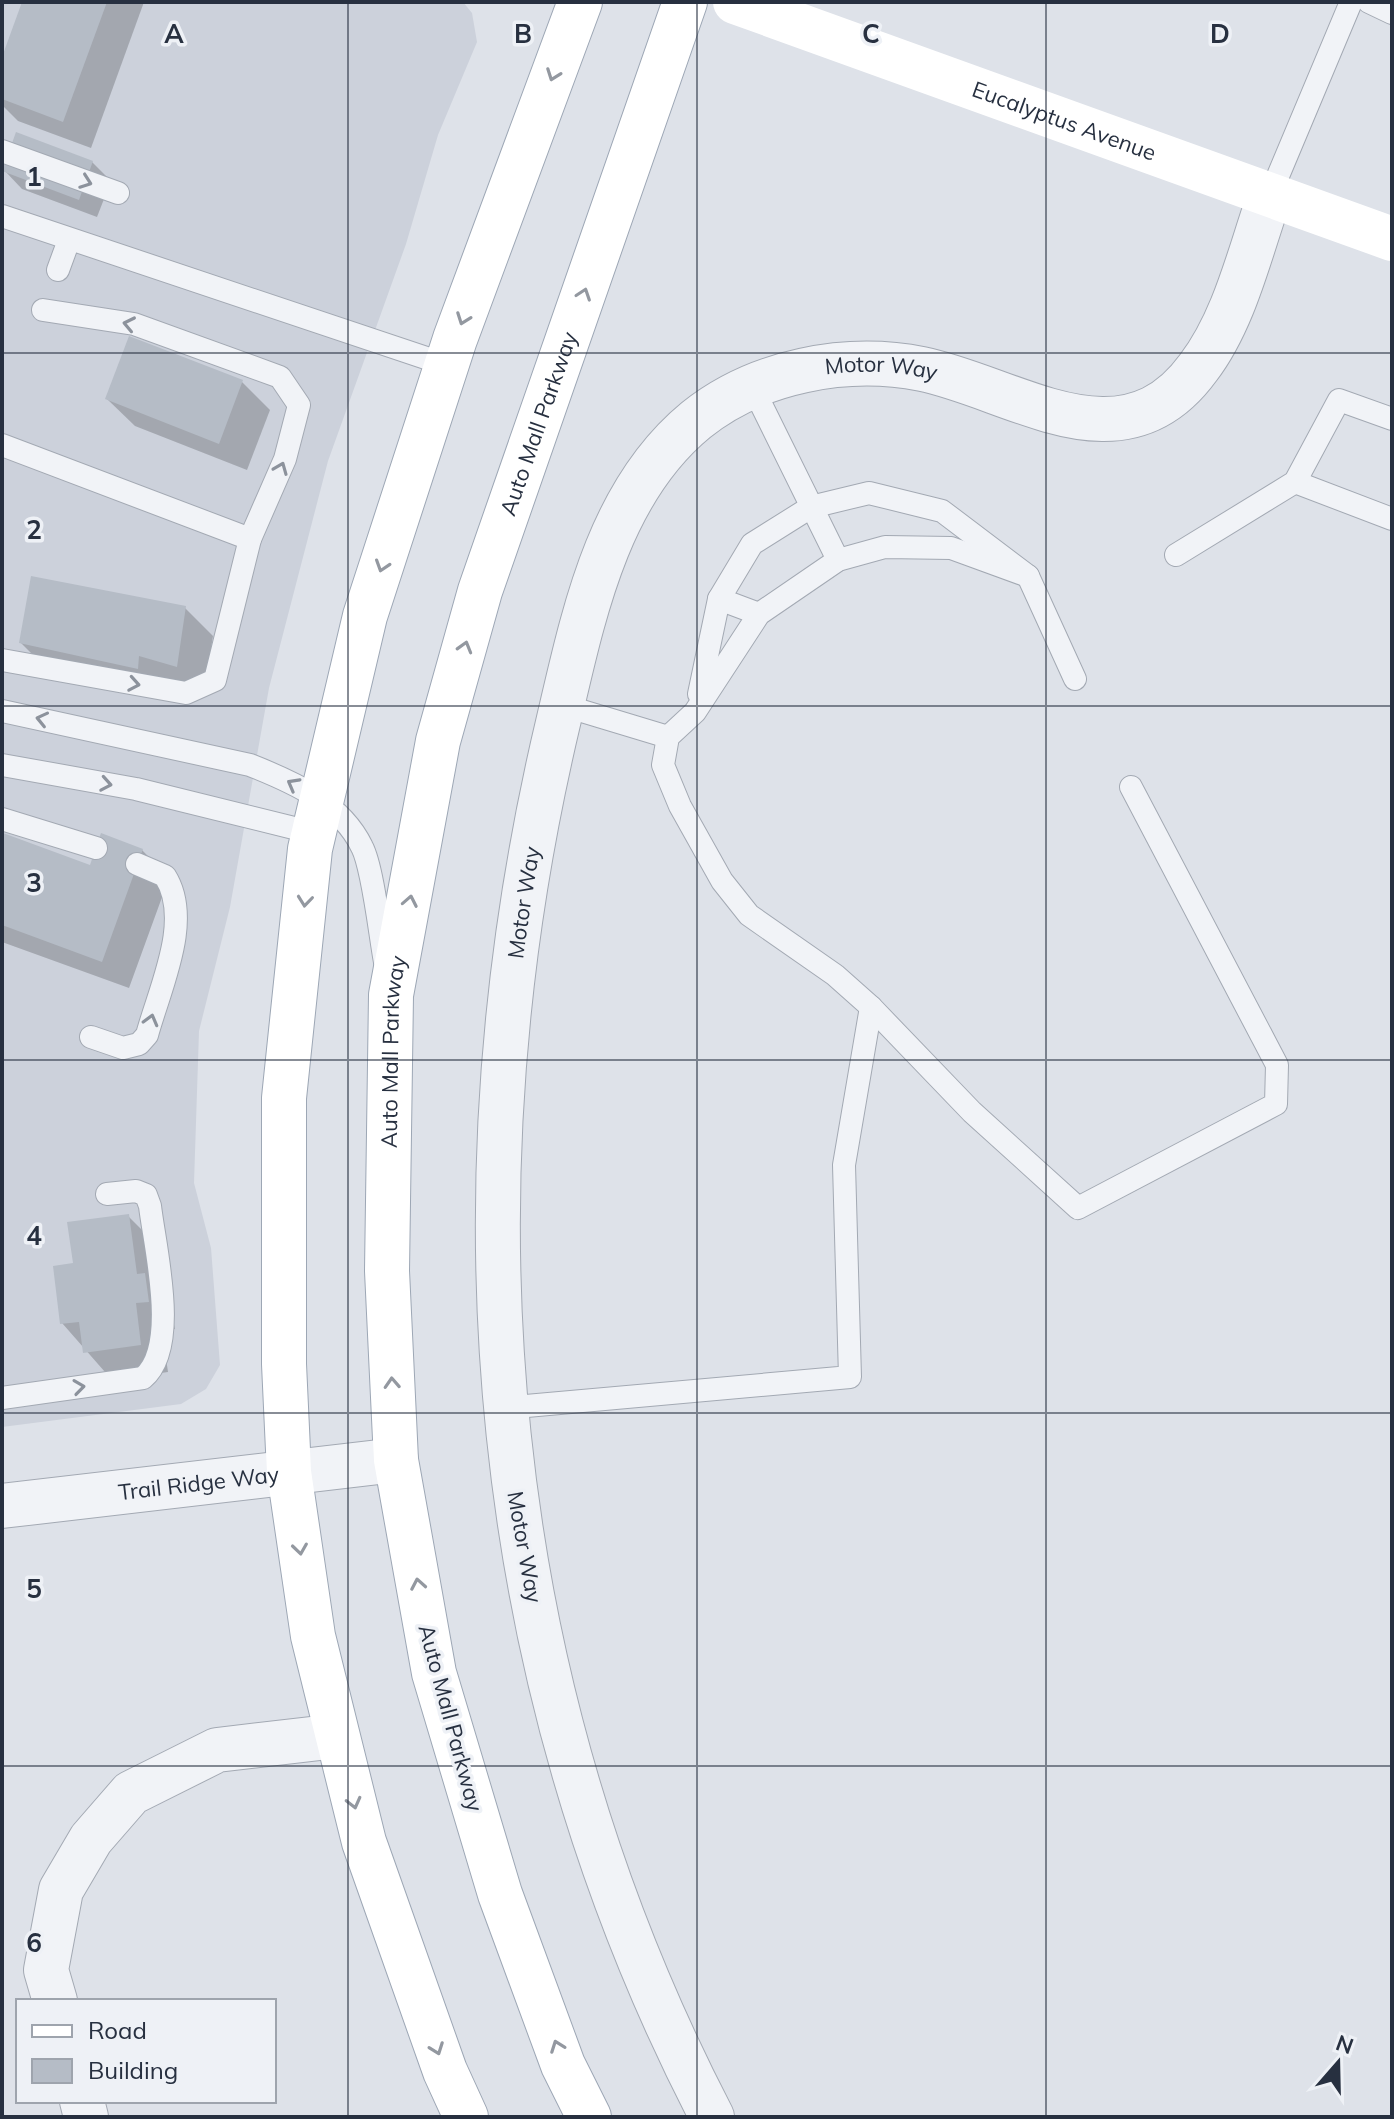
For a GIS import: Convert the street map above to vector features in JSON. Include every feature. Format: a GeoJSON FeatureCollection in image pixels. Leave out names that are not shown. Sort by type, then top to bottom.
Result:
{"type":"FeatureCollection","features":[{"type":"Feature","properties":{"kind":"main road"},"geometry":{"type":"LineString","coordinates":[[466,2117],[445,2071],[364,1842],[313,1636],[289,1472],[284,1364],[284,1098],[318,817],[365,616],[447,365],[580,2]]}},
{"type":"Feature","properties":{"kind":"main road","name":"Auto Mall Parkway"},"geometry":{"type":"LineString","coordinates":[[589,2117],[563,2065],[500,1894],[434,1673],[396,1460],[387,1271],[391,995],[438,741],[480,591],[685,2]]}},
{"type":"Feature","properties":{"kind":"main road","name":"Eucalyptus Avenue"},"geometry":{"type":"LineString","coordinates":[[735,2],[1392,239]]}},
{"type":"Feature","properties":{"kind":"street","name":"Motor Way"},"geometry":{"type":"LineString","coordinates":[[712,2117],[675,2047],[605,1866],[561,1717],[526,1571],[504,1408],[495,1233],[501,1088],[513,953],[538,806],[585,610],[608,546],[646,474],[696,421],[752,386],[828,365],[880,363],[928,370],[1052,413],[1120,421],[1166,401],[1196,372],[1218,336],[1270,195]]}},
{"type":"Feature","properties":{"kind":"street","name":"Trail Ridge Way"},"geometry":{"type":"LineString","coordinates":[[2,1506],[396,1460]]}},
{"type":"Feature","properties":{"kind":"street"},"geometry":{"type":"LineString","coordinates":[[54,1999],[46,1970],[61,1890],[91,1839],[131,1793],[217,1750],[337,1736]]}},
{"type":"Feature","properties":{"kind":"lane"},"geometry":{"type":"LineString","coordinates":[[1270,195],[1351,2]]}},
{"type":"Feature","properties":{"kind":"lane"},"geometry":{"type":"LineString","coordinates":[[1369,2],[1392,13]]}},
{"type":"Feature","properties":{"kind":"lane"},"geometry":{"type":"LineString","coordinates":[[2,151],[118,193]]}},
{"type":"Feature","properties":{"kind":"lane"},"geometry":{"type":"LineString","coordinates":[[2,216],[447,365]]}},
{"type":"Feature","properties":{"kind":"lane"},"geometry":{"type":"LineString","coordinates":[[58,270],[69,240]]}},
{"type":"Feature","properties":{"kind":"lane"},"geometry":{"type":"LineString","coordinates":[[2,660],[186,693],[215,680],[250,539],[285,459],[299,405],[280,377],[134,324],[43,310]]}},
{"type":"Feature","properties":{"kind":"lane"},"geometry":{"type":"LineString","coordinates":[[752,386],[838,560]]}},
{"type":"Feature","properties":{"kind":"lane"},"geometry":{"type":"LineString","coordinates":[[1176,555],[1295,482],[1339,400],[1392,419]]}},
{"type":"Feature","properties":{"kind":"lane"},"geometry":{"type":"LineString","coordinates":[[2,445],[250,539]]}},
{"type":"Feature","properties":{"kind":"lane"},"geometry":{"type":"LineString","coordinates":[[1295,482],[1392,519]]}},
{"type":"Feature","properties":{"kind":"lane"},"geometry":{"type":"LineString","coordinates":[[695,712],[719,599],[752,544],[811,507],[869,493],[942,511],[1028,576],[1075,679]]}},
{"type":"Feature","properties":{"kind":"lane"},"geometry":{"type":"LineString","coordinates":[[942,511],[951,548]]}},
{"type":"Feature","properties":{"kind":"lane"},"geometry":{"type":"LineString","coordinates":[[1028,576],[951,548],[885,547],[838,560],[759,614],[695,712],[668,737],[663,765],[680,806],[722,881],[749,915],[835,975],[871,1007],[972,1112],[1078,1208],[1276,1104],[1277,1065],[1131,787]]}},
{"type":"Feature","properties":{"kind":"lane"},"geometry":{"type":"LineString","coordinates":[[719,599],[759,614]]}},
{"type":"Feature","properties":{"kind":"lane"},"geometry":{"type":"LineString","coordinates":[[562,705],[668,737]]}},
{"type":"Feature","properties":{"kind":"lane"},"geometry":{"type":"LineString","coordinates":[[2,711],[250,765],[289,781],[318,817]]}},
{"type":"Feature","properties":{"kind":"lane"},"geometry":{"type":"LineString","coordinates":[[2,765],[136,789],[344,820],[364,849],[391,995]]}},
{"type":"Feature","properties":{"kind":"lane"},"geometry":{"type":"LineString","coordinates":[[2,819],[96,848]]}},
{"type":"Feature","properties":{"kind":"lane"},"geometry":{"type":"LineString","coordinates":[[91,1037],[123,1048],[139,1044],[147,1035],[178,920],[177,899],[165,876],[137,864]]}},
{"type":"Feature","properties":{"kind":"lane"},"geometry":{"type":"LineString","coordinates":[[504,1408],[850,1377],[844,1165],[871,1007]]}},
{"type":"Feature","properties":{"kind":"lane"},"geometry":{"type":"LineString","coordinates":[[2,1398],[143,1378],[153,1370],[162,1343],[163,1323],[150,1206],[146,1195],[136,1191],[107,1194]]}},
{"type":"Feature","properties":{"kind":"shaded area"},"geometry":{"type":"Polygon","coordinates":[[[2,2],[463,2],[472,13],[477,42],[438,135],[406,244],[328,461],[269,688],[230,907],[199,1031],[194,1183],[211,1248],[220,1365],[206,1389],[181,1404],[2,1427],[2,2]]]}},
{"type":"Feature","properties":{"kind":"building"},"geometry":{"type":"Polygon","coordinates":[[[22,2],[107,2],[63,122],[2,99],[2,57],[22,2]]]}},
{"type":"Feature","properties":{"kind":"building"},"geometry":{"type":"Polygon","coordinates":[[[16,132],[93,161],[79,200],[2,171],[16,132]]]}},
{"type":"Feature","properties":{"kind":"building"},"geometry":{"type":"Polygon","coordinates":[[[129,336],[243,380],[219,444],[105,399],[129,336]]]}},
{"type":"Feature","properties":{"kind":"building"},"geometry":{"type":"Polygon","coordinates":[[[31,576],[186,606],[177,667],[139,656],[138,669],[19,643],[31,576]]]}},
{"type":"Feature","properties":{"kind":"building"},"geometry":{"type":"Polygon","coordinates":[[[3,833],[90,865],[101,833],[143,849],[102,962],[2,925],[3,833]]]}},
{"type":"Feature","properties":{"kind":"building"},"geometry":{"type":"Polygon","coordinates":[[[129,1214],[137,1274],[145,1273],[149,1302],[136,1303],[141,1345],[83,1353],[79,1322],[60,1324],[53,1266],[73,1263],[67,1222],[129,1214]]]}}]}
